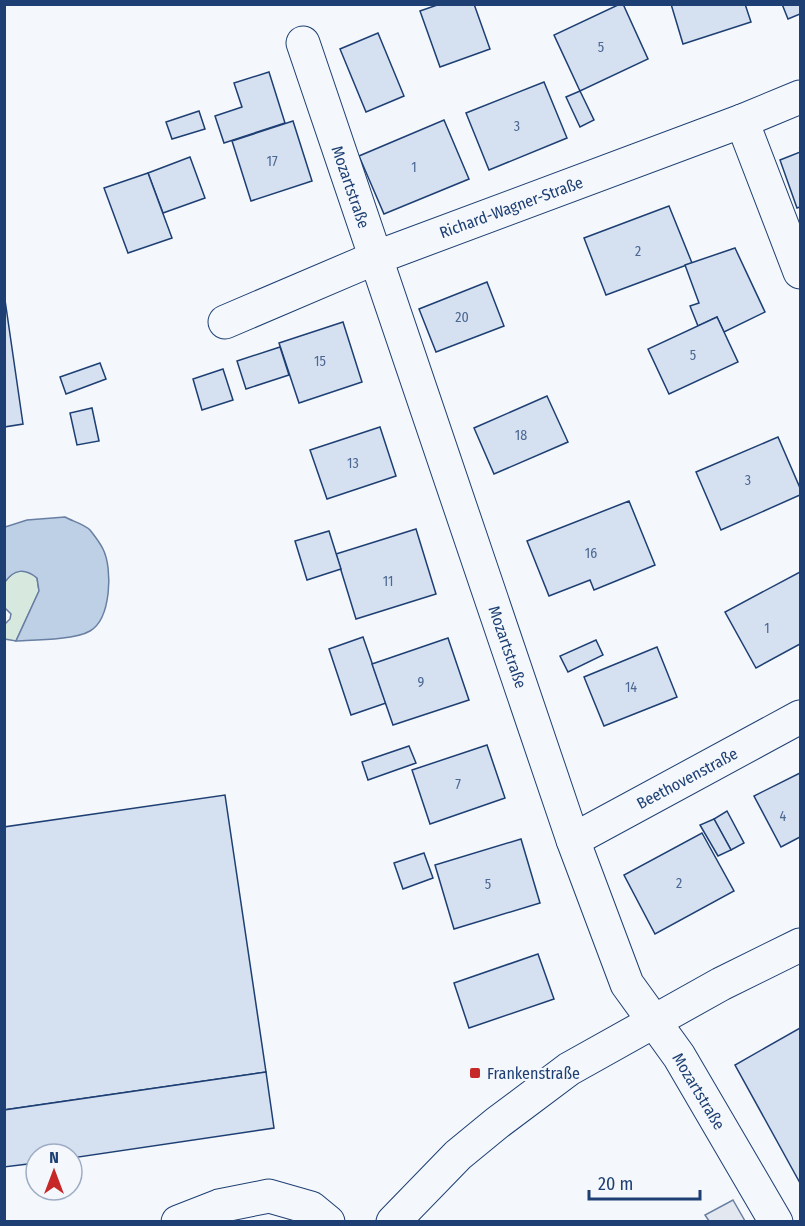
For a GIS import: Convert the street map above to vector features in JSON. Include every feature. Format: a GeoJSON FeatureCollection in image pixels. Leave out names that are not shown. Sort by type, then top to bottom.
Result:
{"type":"FeatureCollection","features":[{"type":"Feature","properties":{"kind":"street","name":"Mozartstraße"},"geometry":{"type":"LineString","coordinates":[[303,43],[573,840],[627,984],[679,1056],[776,1221]]}},
{"type":"Feature","properties":{"kind":"street","name":"Richard-Wagner-Straße"},"geometry":{"type":"LineString","coordinates":[[225,322],[375,258],[801,97]]}},
{"type":"Feature","properties":{"kind":"street"},"geometry":{"type":"LineString","coordinates":[[742,121],[801,272]]}},
{"type":"Feature","properties":{"kind":"street","name":"Beethovenstraße"},"geometry":{"type":"LineString","coordinates":[[573,840],[801,717]]}},
{"type":"Feature","properties":{"kind":"street"},"geometry":{"type":"LineString","coordinates":[[393,1221],[458,1155],[570,1069],[654,1020],[801,945]]}},
{"type":"Feature","properties":{"kind":"street"},"geometry":{"type":"LineString","coordinates":[[178,1221],[219,1206],[269,1196],[311,1208],[328,1221]]}},
{"type":"Feature","properties":{"kind":"shaded area"},"geometry":{"type":"Polygon","coordinates":[[[21,570],[30,572],[37,578],[39,591],[16,641],[5,639],[5,624],[11,614],[5,608],[4,582],[13,573],[21,570]]]}},
{"type":"Feature","properties":{"kind":"shaded area"},"geometry":{"type":"Polygon","coordinates":[[[733,1200],[745,1221],[709,1221],[705,1215],[733,1200]]]}},
{"type":"Feature","properties":{"kind":"water"},"geometry":{"type":"Polygon","coordinates":[[[65,517],[90,530],[103,549],[109,581],[102,616],[97,625],[83,634],[54,639],[16,641],[39,591],[37,578],[24,571],[12,574],[5,582],[5,527],[27,520],[65,517]]]}},
{"type":"Feature","properties":{"kind":"building"},"geometry":{"type":"Polygon","coordinates":[[[440,4],[474,4],[490,49],[440,67],[420,11],[440,4]]]}},
{"type":"Feature","properties":{"kind":"building"},"geometry":{"type":"Polygon","coordinates":[[[623,4],[648,59],[580,91],[554,35],[623,4]]]}},
{"type":"Feature","properties":{"kind":"building"},"geometry":{"type":"Polygon","coordinates":[[[671,4],[745,4],[751,22],[683,44],[671,4]]]}},
{"type":"Feature","properties":{"kind":"building"},"geometry":{"type":"Polygon","coordinates":[[[782,4],[800,4],[800,14],[788,19],[782,4]]]}},
{"type":"Feature","properties":{"kind":"building"},"geometry":{"type":"Polygon","coordinates":[[[378,33],[404,96],[366,112],[340,49],[378,33]]]}},
{"type":"Feature","properties":{"kind":"building"},"geometry":{"type":"Polygon","coordinates":[[[269,72],[285,123],[224,143],[215,116],[242,107],[234,83],[269,72]]]}},
{"type":"Feature","properties":{"kind":"building"},"geometry":{"type":"Polygon","coordinates":[[[544,82],[567,138],[489,170],[466,113],[544,82]]]}},
{"type":"Feature","properties":{"kind":"building"},"geometry":{"type":"Polygon","coordinates":[[[580,91],[594,120],[580,127],[566,97],[580,91]]]}},
{"type":"Feature","properties":{"kind":"building"},"geometry":{"type":"Polygon","coordinates":[[[199,111],[205,129],[172,139],[166,122],[199,111]]]}},
{"type":"Feature","properties":{"kind":"building"},"geometry":{"type":"Polygon","coordinates":[[[444,120],[469,179],[384,214],[359,156],[444,120]]]}},
{"type":"Feature","properties":{"kind":"building"},"geometry":{"type":"Polygon","coordinates":[[[293,121],[312,181],[251,201],[232,141],[293,121]]]}},
{"type":"Feature","properties":{"kind":"building"},"geometry":{"type":"Polygon","coordinates":[[[800,152],[800,207],[797,208],[780,160],[800,152]]]}},
{"type":"Feature","properties":{"kind":"building"},"geometry":{"type":"Polygon","coordinates":[[[190,157],[205,198],[163,213],[148,173],[190,157]]]}},
{"type":"Feature","properties":{"kind":"building"},"geometry":{"type":"Polygon","coordinates":[[[148,173],[172,238],[128,253],[104,188],[148,173]]]}},
{"type":"Feature","properties":{"kind":"building"},"geometry":{"type":"Polygon","coordinates":[[[669,206],[692,263],[606,295],[584,238],[669,206]]]}},
{"type":"Feature","properties":{"kind":"building"},"geometry":{"type":"Polygon","coordinates":[[[735,248],[765,312],[724,332],[717,317],[698,326],[690,306],[699,303],[685,265],[735,248]]]}},
{"type":"Feature","properties":{"kind":"building"},"geometry":{"type":"Polygon","coordinates":[[[487,282],[504,326],[436,352],[419,309],[487,282]]]}},
{"type":"Feature","properties":{"kind":"building"},"geometry":{"type":"Polygon","coordinates":[[[4,293],[23,424],[4,427],[4,293]]]}},
{"type":"Feature","properties":{"kind":"building"},"geometry":{"type":"Polygon","coordinates":[[[717,317],[738,362],[669,394],[648,349],[717,317]]]}},
{"type":"Feature","properties":{"kind":"building"},"geometry":{"type":"Polygon","coordinates":[[[343,322],[362,382],[299,403],[279,343],[343,322]]]}},
{"type":"Feature","properties":{"kind":"building"},"geometry":{"type":"Polygon","coordinates":[[[280,347],[289,375],[246,389],[237,361],[280,347]]]}},
{"type":"Feature","properties":{"kind":"building"},"geometry":{"type":"Polygon","coordinates":[[[100,363],[106,379],[66,394],[60,377],[100,363]]]}},
{"type":"Feature","properties":{"kind":"building"},"geometry":{"type":"Polygon","coordinates":[[[223,369],[233,400],[202,410],[193,379],[223,369]]]}},
{"type":"Feature","properties":{"kind":"building"},"geometry":{"type":"Polygon","coordinates":[[[547,396],[568,442],[494,474],[474,428],[547,396]]]}},
{"type":"Feature","properties":{"kind":"building"},"geometry":{"type":"Polygon","coordinates":[[[92,408],[99,441],[77,445],[70,413],[92,408]]]}},
{"type":"Feature","properties":{"kind":"building"},"geometry":{"type":"Polygon","coordinates":[[[380,427],[396,476],[327,499],[310,450],[380,427]]]}},
{"type":"Feature","properties":{"kind":"building"},"geometry":{"type":"Polygon","coordinates":[[[778,437],[800,488],[800,495],[721,530],[696,472],[778,437]]]}},
{"type":"Feature","properties":{"kind":"building"},"geometry":{"type":"Polygon","coordinates":[[[629,501],[655,565],[594,590],[590,580],[549,596],[527,541],[629,501]]]}},
{"type":"Feature","properties":{"kind":"building"},"geometry":{"type":"Polygon","coordinates":[[[416,529],[436,594],[356,619],[336,554],[416,529]]]}},
{"type":"Feature","properties":{"kind":"building"},"geometry":{"type":"Polygon","coordinates":[[[329,531],[341,569],[307,580],[295,541],[329,531]]]}},
{"type":"Feature","properties":{"kind":"building"},"geometry":{"type":"Polygon","coordinates":[[[800,572],[800,644],[756,668],[725,612],[800,572]]]}},
{"type":"Feature","properties":{"kind":"building"},"geometry":{"type":"Polygon","coordinates":[[[363,637],[386,703],[351,715],[329,649],[363,637]]]}},
{"type":"Feature","properties":{"kind":"building"},"geometry":{"type":"Polygon","coordinates":[[[448,638],[469,700],[393,725],[372,664],[448,638]]]}},
{"type":"Feature","properties":{"kind":"building"},"geometry":{"type":"Polygon","coordinates":[[[596,640],[603,655],[568,672],[560,656],[596,640]]]}},
{"type":"Feature","properties":{"kind":"building"},"geometry":{"type":"Polygon","coordinates":[[[657,647],[677,697],[604,726],[584,677],[657,647]]]}},
{"type":"Feature","properties":{"kind":"building"},"geometry":{"type":"Polygon","coordinates":[[[487,745],[505,798],[430,824],[412,770],[487,745]]]}},
{"type":"Feature","properties":{"kind":"building"},"geometry":{"type":"Polygon","coordinates":[[[409,746],[416,763],[368,780],[362,762],[409,746]]]}},
{"type":"Feature","properties":{"kind":"building"},"geometry":{"type":"Polygon","coordinates":[[[800,773],[800,837],[781,847],[754,796],[800,773]]]}},
{"type":"Feature","properties":{"kind":"building"},"geometry":{"type":"Polygon","coordinates":[[[225,795],[266,1072],[4,1110],[4,827],[225,795]]]}},
{"type":"Feature","properties":{"kind":"building"},"geometry":{"type":"Polygon","coordinates":[[[727,811],[744,843],[731,850],[714,819],[727,811]]]}},
{"type":"Feature","properties":{"kind":"building"},"geometry":{"type":"Polygon","coordinates":[[[714,819],[731,850],[718,856],[700,825],[714,819]]]}},
{"type":"Feature","properties":{"kind":"building"},"geometry":{"type":"Polygon","coordinates":[[[702,833],[734,891],[655,934],[624,875],[702,833]]]}},
{"type":"Feature","properties":{"kind":"building"},"geometry":{"type":"Polygon","coordinates":[[[521,839],[540,903],[454,929],[435,865],[521,839]]]}},
{"type":"Feature","properties":{"kind":"building"},"geometry":{"type":"Polygon","coordinates":[[[424,853],[433,878],[403,889],[394,863],[424,853]]]}},
{"type":"Feature","properties":{"kind":"building"},"geometry":{"type":"Polygon","coordinates":[[[538,954],[554,999],[469,1028],[454,983],[538,954]]]}},
{"type":"Feature","properties":{"kind":"building"},"geometry":{"type":"Polygon","coordinates":[[[800,1028],[800,1183],[735,1065],[800,1028]]]}},
{"type":"Feature","properties":{"kind":"building"},"geometry":{"type":"Polygon","coordinates":[[[266,1072],[274,1128],[84,1156],[84,1142],[24,1142],[24,1164],[4,1167],[4,1110],[266,1072]]]}},
{"type":"Feature","properties":{"kind":"place","name":"Frankenstraße"},"geometry":{"type":"Point","coordinates":[475,1073]}}]}
